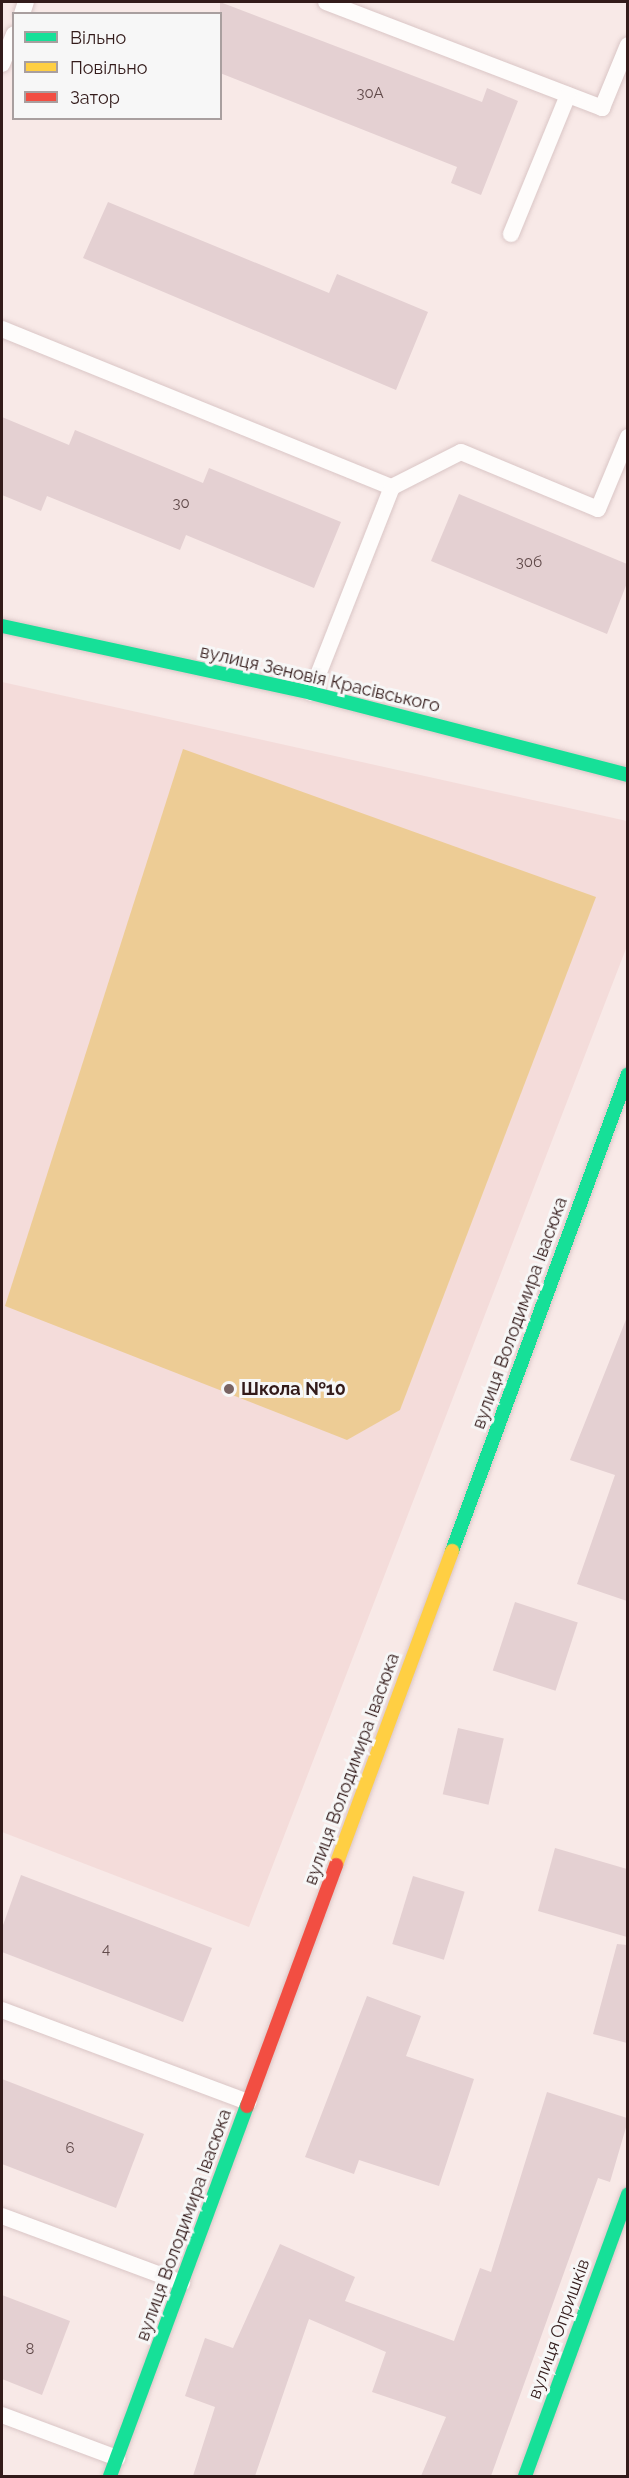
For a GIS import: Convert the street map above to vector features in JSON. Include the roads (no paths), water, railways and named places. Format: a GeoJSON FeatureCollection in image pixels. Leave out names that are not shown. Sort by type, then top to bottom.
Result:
{"type":"FeatureCollection","features":[{"type":"Feature","properties":{"kind":"street","name":"вулиця Зеновія Красівського"},"geometry":{"type":"LineString","coordinates":[[2,626],[311,693],[627,775]]}},
{"type":"Feature","properties":{"kind":"street","name":"вулиця Володимира Івасюка"},"geometry":{"type":"LineString","coordinates":[[110,2476],[627,1074]]}},
{"type":"Feature","properties":{"kind":"street","name":"вулиця Опришків"},"geometry":{"type":"LineString","coordinates":[[525,2476],[627,2194]]}},
{"type":"Feature","properties":{"kind":"lane"},"geometry":{"type":"LineString","coordinates":[[326,2],[602,108],[627,45]]}},
{"type":"Feature","properties":{"kind":"lane"},"geometry":{"type":"LineString","coordinates":[[2,64],[12,39]]}},
{"type":"Feature","properties":{"kind":"lane"},"geometry":{"type":"LineString","coordinates":[[510,234],[568,95]]}},
{"type":"Feature","properties":{"kind":"lane"},"geometry":{"type":"LineString","coordinates":[[2,329],[392,487]]}},
{"type":"Feature","properties":{"kind":"lane"},"geometry":{"type":"LineString","coordinates":[[311,693],[392,487],[461,452],[598,509],[627,437]]}},
{"type":"Feature","properties":{"kind":"lane"},"geometry":{"type":"LineString","coordinates":[[2,2010],[248,2102]]}},
{"type":"Feature","properties":{"kind":"lane"},"geometry":{"type":"LineString","coordinates":[[2,2216],[182,2283]]}},
{"type":"Feature","properties":{"kind":"lane"},"geometry":{"type":"LineString","coordinates":[[2,2415],[117,2458]]}},
{"type":"Feature","properties":{"kind":"place","name":"Школа №10"},"geometry":{"type":"Point","coordinates":[229,1389]}}]}
